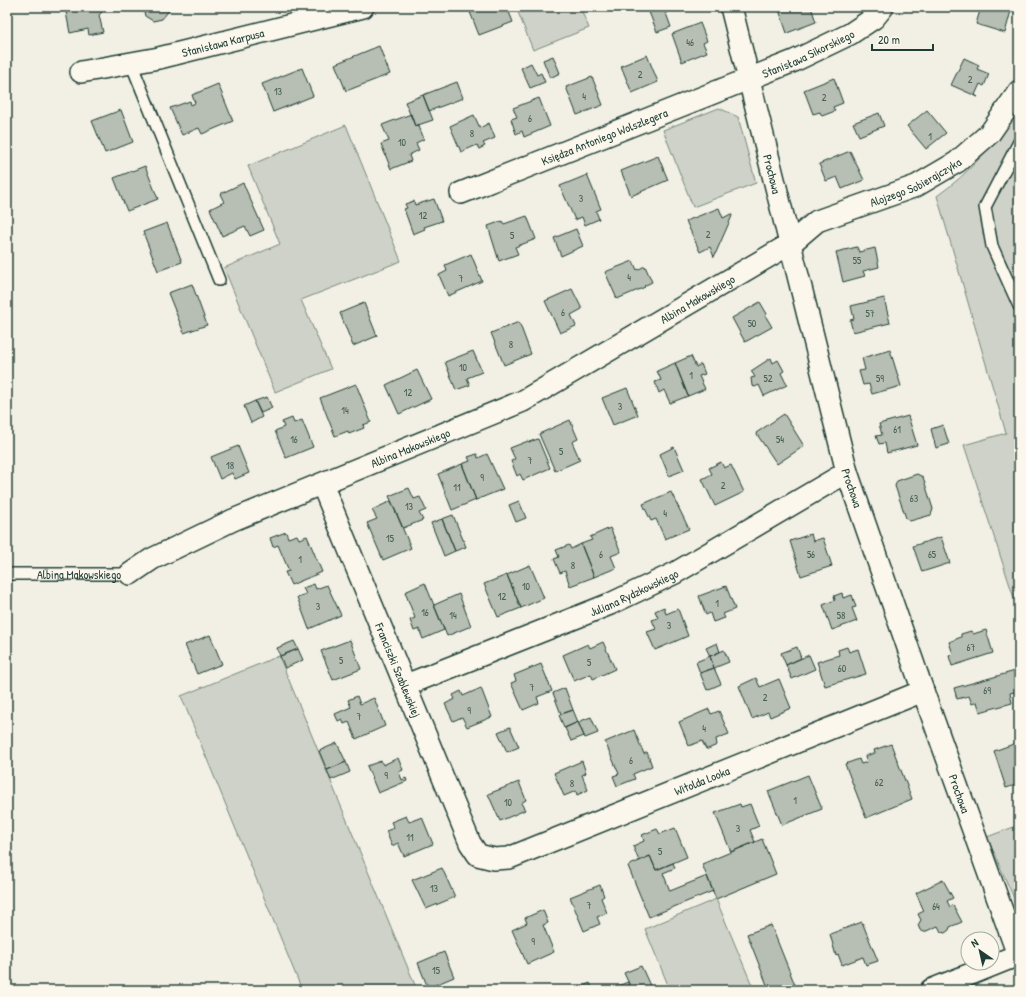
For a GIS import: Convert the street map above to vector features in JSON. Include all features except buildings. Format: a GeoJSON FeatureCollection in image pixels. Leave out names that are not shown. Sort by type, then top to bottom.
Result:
{"type":"FeatureCollection","features":[{"type":"Feature","properties":{"kind":"street","name":"Stanisława Karpusa"},"geometry":{"type":"LineString","coordinates":[[81,72],[159,58],[363,7]]}},
{"type":"Feature","properties":{"kind":"street","name":"Prochowa"},"geometry":{"type":"LineString","coordinates":[[731,7],[847,472],[923,691],[1018,956]]}},
{"type":"Feature","properties":{"kind":"street","name":"Stanisława Sikorskiego"},"geometry":{"type":"LineString","coordinates":[[748,79],[794,61],[850,34],[874,18],[883,7]]}},
{"type":"Feature","properties":{"kind":"street","name":"Księdza Antoniego Wolszlegera"},"geometry":{"type":"LineString","coordinates":[[461,193],[748,79]]}},
{"type":"Feature","properties":{"kind":"street","name":"Alojzego Sobierajczyka"},"geometry":{"type":"LineString","coordinates":[[790,244],[817,221],[916,186],[957,162],[990,133],[1019,91]]}},
{"type":"Feature","properties":{"kind":"street","name":"Albina Makowskiego"},"geometry":{"type":"LineString","coordinates":[[130,574],[152,559],[227,523],[523,401],[790,244]]}},
{"type":"Feature","properties":{"kind":"street","name":"Juliana Rydzkowskiego"},"geometry":{"type":"LineString","coordinates":[[406,685],[610,604],[675,573],[847,472]]}},
{"type":"Feature","properties":{"kind":"street","name":"Franciszki Szablewskiej"},"geometry":{"type":"LineString","coordinates":[[322,484],[470,843],[478,855]]}},
{"type":"Feature","properties":{"kind":"street","name":"Witolda Looka"},"geometry":{"type":"LineString","coordinates":[[478,855],[494,859],[509,858],[923,691]]}},
{"type":"Feature","properties":{"kind":"street"},"geometry":{"type":"LineString","coordinates":[[931,990],[1018,956]]}},
{"type":"Feature","properties":{"kind":"lane"},"geometry":{"type":"LineString","coordinates":[[131,63],[219,280]]}},
{"type":"Feature","properties":{"kind":"lane"},"geometry":{"type":"LineString","coordinates":[[1019,142],[984,207],[992,246],[1019,306]]}},
{"type":"Feature","properties":{"kind":"lane","name":"Albina Makowskiego"},"geometry":{"type":"LineString","coordinates":[[7,574],[130,574]]}},
{"type":"Feature","properties":{"kind":"shaded area"},"geometry":{"type":"Polygon","coordinates":[[[516,7],[580,7],[589,28],[533,50],[516,7]]]}},
{"type":"Feature","properties":{"kind":"shaded area"},"geometry":{"type":"Polygon","coordinates":[[[719,108],[738,117],[756,183],[693,207],[663,130],[719,108]]]}},
{"type":"Feature","properties":{"kind":"shaded area"},"geometry":{"type":"Polygon","coordinates":[[[1019,109],[1019,600],[1015,601],[964,445],[1006,433],[937,196],[949,187],[982,156],[1019,109]]]}},
{"type":"Feature","properties":{"kind":"shaded area"},"geometry":{"type":"Polygon","coordinates":[[[346,125],[401,261],[301,300],[331,369],[275,392],[224,268],[280,244],[248,166],[346,125]]]}},
{"type":"Feature","properties":{"kind":"shaded area"},"geometry":{"type":"Polygon","coordinates":[[[279,656],[417,990],[302,990],[181,696],[279,656]]]}},
{"type":"Feature","properties":{"kind":"shaded area"},"geometry":{"type":"Polygon","coordinates":[[[1019,825],[1019,910],[987,837],[1019,825]]]}},
{"type":"Feature","properties":{"kind":"shaded area"},"geometry":{"type":"Polygon","coordinates":[[[716,899],[754,990],[670,990],[645,929],[716,899]]]}}]}
